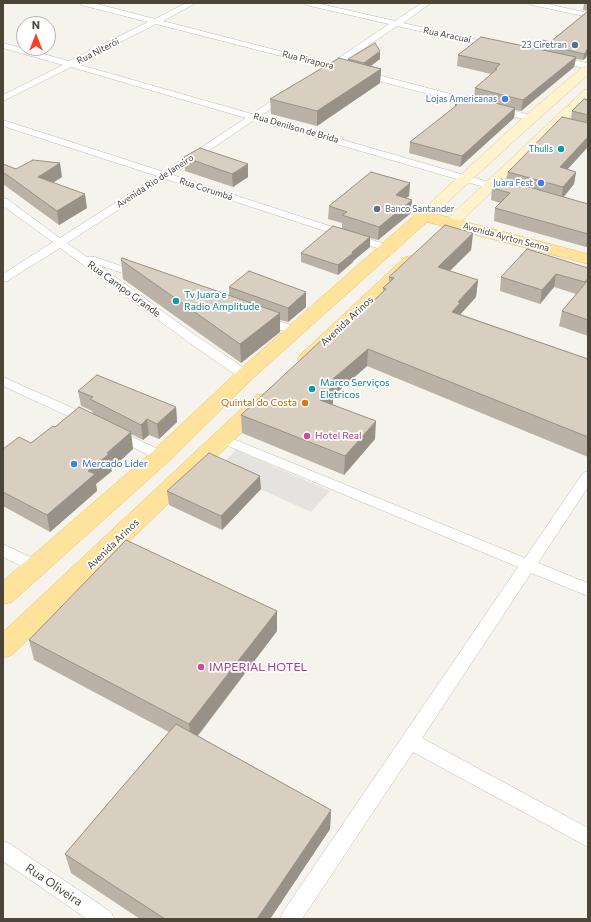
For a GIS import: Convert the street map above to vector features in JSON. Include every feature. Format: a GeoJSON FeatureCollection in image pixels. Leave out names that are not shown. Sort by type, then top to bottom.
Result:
{"type":"FeatureCollection","features":[{"type":"Feature","properties":{"kind":"main road"},"geometry":{"type":"LineString","coordinates":[[3,595],[161,456],[245,375],[296,332],[588,67]]}},
{"type":"Feature","properties":{"kind":"main road","name":"Avenida Arinos"},"geometry":{"type":"LineString","coordinates":[[293,372],[491,186],[562,126],[588,93]]}},
{"type":"Feature","properties":{"kind":"main road","name":"Avenida Ayrton Senna"},"geometry":{"type":"LineString","coordinates":[[418,221],[437,236],[557,257],[588,259]]}},
{"type":"Feature","properties":{"kind":"main road","name":"Avenida Ayrton Senna"},"geometry":{"type":"LineString","coordinates":[[557,257],[588,272]]}},
{"type":"Feature","properties":{"kind":"main road","name":"Avenida Arinos"},"geometry":{"type":"LineString","coordinates":[[3,648],[53,602],[221,438],[276,388]]}},
{"type":"Feature","properties":{"kind":"street","name":"Rua Pirapora"},"geometry":{"type":"LineString","coordinates":[[84,3],[531,118]]}},
{"type":"Feature","properties":{"kind":"street","name":"Rua Niterói"},"geometry":{"type":"LineString","coordinates":[[3,98],[192,3]]}},
{"type":"Feature","properties":{"kind":"street","name":"Rua Aracuaí"},"geometry":{"type":"LineString","coordinates":[[306,3],[503,48]]}},
{"type":"Feature","properties":{"kind":"street"},"geometry":{"type":"LineString","coordinates":[[318,74],[427,3]]}},
{"type":"Feature","properties":{"kind":"street"},"geometry":{"type":"LineString","coordinates":[[532,3],[588,15]]}},
{"type":"Feature","properties":{"kind":"street","name":"Rua Denilson de Brida"},"geometry":{"type":"LineString","coordinates":[[3,45],[514,192]]}},
{"type":"Feature","properties":{"kind":"street"},"geometry":{"type":"LineString","coordinates":[[550,58],[588,67]]}},
{"type":"Feature","properties":{"kind":"street","name":"Avenida Rio de Janeiro"},"geometry":{"type":"LineString","coordinates":[[3,279],[165,176],[292,91]]}},
{"type":"Feature","properties":{"kind":"street","name":"Rua Corumbá"},"geometry":{"type":"LineString","coordinates":[[3,123],[387,248]]}},
{"type":"Feature","properties":{"kind":"street","name":"Rua Campo Grande"},"geometry":{"type":"LineString","coordinates":[[3,201],[191,338],[245,375]]}},
{"type":"Feature","properties":{"kind":"street"},"geometry":{"type":"LineString","coordinates":[[77,254],[150,280]]}},
{"type":"Feature","properties":{"kind":"street"},"geometry":{"type":"LineString","coordinates":[[252,316],[296,332]]}},
{"type":"Feature","properties":{"kind":"street"},"geometry":{"type":"LineString","coordinates":[[3,381],[161,456]]}},
{"type":"Feature","properties":{"kind":"street"},"geometry":{"type":"LineString","coordinates":[[221,438],[588,590]]}},
{"type":"Feature","properties":{"kind":"street"},"geometry":{"type":"LineString","coordinates":[[290,919],[588,476]]}},
{"type":"Feature","properties":{"kind":"street"},"geometry":{"type":"LineString","coordinates":[[3,550],[35,566]]}},
{"type":"Feature","properties":{"kind":"street"},"geometry":{"type":"LineString","coordinates":[[410,741],[588,838]]}},
{"type":"Feature","properties":{"kind":"street","name":"Rua Oliveira"},"geometry":{"type":"LineString","coordinates":[[3,850],[104,919]]}},
{"type":"Feature","properties":{"kind":"shaded area"},"geometry":{"type":"Polygon","coordinates":[[[236,450],[330,491],[311,512],[216,469],[236,450]]]}},
{"type":"Feature","properties":{"kind":"building"},"geometry":{"type":"Polygon","coordinates":[[[587,12],[588,48],[584,54],[538,43],[542,40],[550,42],[587,12]]]}},
{"type":"Feature","properties":{"kind":"building"},"geometry":{"type":"Polygon","coordinates":[[[481,37],[576,57],[523,100],[475,88],[497,69],[495,69],[500,64],[458,55],[481,37]]]}},
{"type":"Feature","properties":{"kind":"building"},"geometry":{"type":"Polygon","coordinates":[[[375,43],[380,51],[364,63],[348,59],[375,43]]]}},
{"type":"Feature","properties":{"kind":"building"},"geometry":{"type":"Polygon","coordinates":[[[339,58],[381,69],[317,111],[270,99],[339,58]]]}},
{"type":"Feature","properties":{"kind":"building"},"geometry":{"type":"Polygon","coordinates":[[[467,96],[515,108],[462,156],[410,142],[457,105],[455,105],[467,96]]]}},
{"type":"Feature","properties":{"kind":"building"},"geometry":{"type":"Polygon","coordinates":[[[584,99],[588,100],[588,115],[572,111],[584,99]]]}},
{"type":"Feature","properties":{"kind":"building"},"geometry":{"type":"Polygon","coordinates":[[[562,117],[588,123],[588,137],[560,167],[576,172],[563,187],[508,172],[562,117]]]}},
{"type":"Feature","properties":{"kind":"building"},"geometry":{"type":"Polygon","coordinates":[[[200,148],[248,164],[232,174],[184,157],[200,148]]]}},
{"type":"Feature","properties":{"kind":"building"},"geometry":{"type":"Polygon","coordinates":[[[33,160],[60,163],[38,177],[85,194],[57,211],[3,172],[3,164],[16,169],[33,160]]]}},
{"type":"Feature","properties":{"kind":"building"},"geometry":{"type":"Polygon","coordinates":[[[371,172],[410,183],[396,195],[412,200],[379,227],[342,215],[347,212],[329,206],[371,172]]]}},
{"type":"Feature","properties":{"kind":"building"},"geometry":{"type":"Polygon","coordinates":[[[501,179],[588,204],[588,234],[495,208],[510,193],[492,188],[501,179]]]}},
{"type":"Feature","properties":{"kind":"building"},"geometry":{"type":"Polygon","coordinates":[[[445,225],[473,233],[438,267],[478,280],[458,302],[460,303],[452,312],[588,359],[588,437],[368,349],[327,384],[333,386],[320,400],[376,421],[345,456],[241,415],[325,337],[332,340],[386,289],[383,288],[394,278],[389,277],[445,225]]]}},
{"type":"Feature","properties":{"kind":"building"},"geometry":{"type":"Polygon","coordinates":[[[333,226],[370,237],[338,265],[301,253],[333,226]]]}},
{"type":"Feature","properties":{"kind":"building"},"geometry":{"type":"Polygon","coordinates":[[[527,249],[588,268],[588,278],[585,282],[556,274],[542,290],[501,277],[527,249]]]}},
{"type":"Feature","properties":{"kind":"building"},"geometry":{"type":"Polygon","coordinates":[[[122,258],[280,313],[240,344],[121,260],[122,258]]]}},
{"type":"Feature","properties":{"kind":"building"},"geometry":{"type":"Polygon","coordinates":[[[249,271],[306,292],[288,308],[229,287],[249,271]]]}},
{"type":"Feature","properties":{"kind":"building"},"geometry":{"type":"Polygon","coordinates":[[[588,280],[588,320],[562,311],[588,280]]]}},
{"type":"Feature","properties":{"kind":"building"},"geometry":{"type":"Polygon","coordinates":[[[97,375],[176,407],[157,424],[147,419],[141,425],[90,399],[93,397],[78,391],[97,375]]]}},
{"type":"Feature","properties":{"kind":"building"},"geometry":{"type":"Polygon","coordinates":[[[79,407],[131,432],[107,453],[109,454],[88,471],[95,474],[47,515],[3,492],[3,449],[19,437],[31,443],[53,426],[55,427],[79,407]]]}},
{"type":"Feature","properties":{"kind":"building"},"geometry":{"type":"Polygon","coordinates":[[[209,453],[260,476],[221,516],[167,491],[209,453]]]}},
{"type":"Feature","properties":{"kind":"building"},"geometry":{"type":"Polygon","coordinates":[[[126,540],[277,611],[189,724],[29,640],[126,540]]]}},
{"type":"Feature","properties":{"kind":"building"},"geometry":{"type":"Polygon","coordinates":[[[176,724],[331,810],[257,919],[165,919],[65,854],[176,724]]]}},
{"type":"Feature","properties":{"kind":"place","name":"23 Ciretran"},"geometry":{"type":"Point","coordinates":[575,45]}},
{"type":"Feature","properties":{"kind":"place","name":"Lojas Americanas"},"geometry":{"type":"Point","coordinates":[505,99]}},
{"type":"Feature","properties":{"kind":"place","name":"Thulls"},"geometry":{"type":"Point","coordinates":[561,149]}},
{"type":"Feature","properties":{"kind":"place","name":"Juara Fest"},"geometry":{"type":"Point","coordinates":[541,183]}},
{"type":"Feature","properties":{"kind":"place","name":"Banco Santander"},"geometry":{"type":"Point","coordinates":[377,209]}},
{"type":"Feature","properties":{"kind":"place","name":"Tv Juara e Radio Amplitude"},"geometry":{"type":"Point","coordinates":[176,301]}},
{"type":"Feature","properties":{"kind":"place","name":"Marco Serviços Eletricos"},"geometry":{"type":"Point","coordinates":[312,389]}},
{"type":"Feature","properties":{"kind":"place","name":"Quintal do Costa"},"geometry":{"type":"Point","coordinates":[305,403]}},
{"type":"Feature","properties":{"kind":"place","name":"Hotel Real"},"geometry":{"type":"Point","coordinates":[307,436]}},
{"type":"Feature","properties":{"kind":"place","name":"Mercado Lider"},"geometry":{"type":"Point","coordinates":[74,464]}},
{"type":"Feature","properties":{"kind":"place","name":"IMPERIAL HOTEL"},"geometry":{"type":"Point","coordinates":[201,667]}}]}
